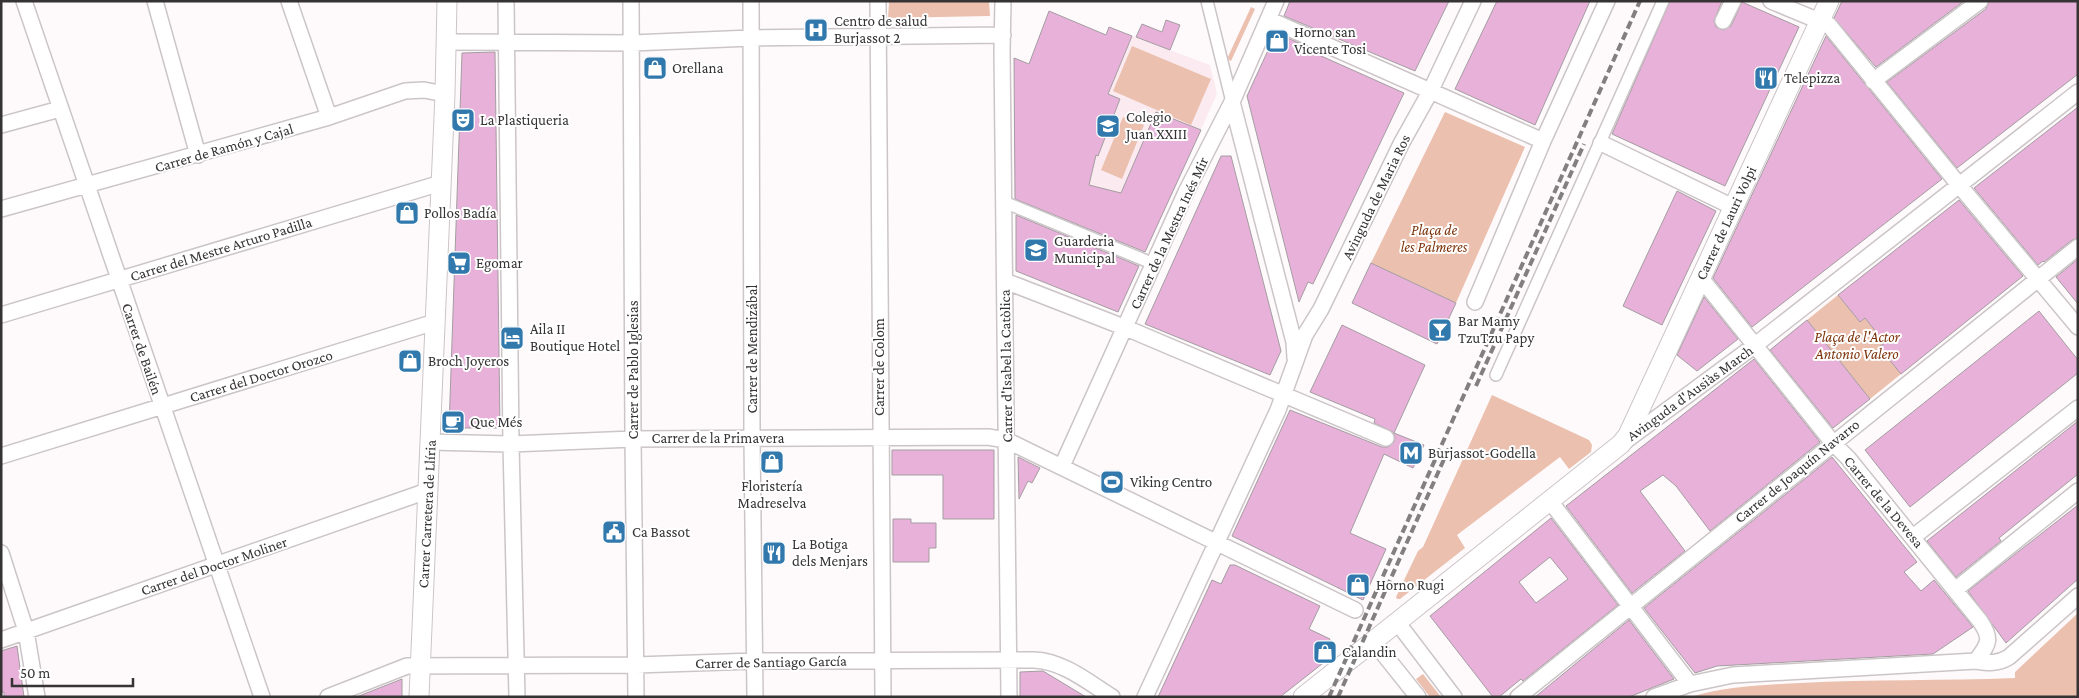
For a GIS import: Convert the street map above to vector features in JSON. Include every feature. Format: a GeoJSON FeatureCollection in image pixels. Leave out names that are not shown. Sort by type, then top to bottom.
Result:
{"type":"FeatureCollection","features":[{"type":"Feature","properties":{"kind":"street","name":"Carrer de Bailén"},"geometry":{"type":"LineString","coordinates":[[24,1],[262,697]]}},
{"type":"Feature","properties":{"kind":"street"},"geometry":{"type":"LineString","coordinates":[[155,1],[198,156]]}},
{"type":"Feature","properties":{"kind":"street"},"geometry":{"type":"LineString","coordinates":[[289,1],[329,117]]}},
{"type":"Feature","properties":{"kind":"street","name":"Carrer Carretera de Llíria"},"geometry":{"type":"LineString","coordinates":[[420,697],[427,492],[442,183],[447,1]]}},
{"type":"Feature","properties":{"kind":"street"},"geometry":{"type":"LineString","coordinates":[[506,1],[511,444],[517,697]]}},
{"type":"Feature","properties":{"kind":"street","name":"Carrer de Pablo Iglesias"},"geometry":{"type":"LineString","coordinates":[[631,1],[636,697]]}},
{"type":"Feature","properties":{"kind":"street","name":"Carrer de Mendizábal"},"geometry":{"type":"LineString","coordinates":[[751,1],[752,438],[755,697]]}},
{"type":"Feature","properties":{"kind":"street","name":"Carrer de Colom"},"geometry":{"type":"LineString","coordinates":[[878,1],[883,697]]}},
{"type":"Feature","properties":{"kind":"street","name":"Carrer d'Isabel la Catòlica"},"geometry":{"type":"LineString","coordinates":[[1004,1],[1009,697]]}},
{"type":"Feature","properties":{"kind":"street"},"geometry":{"type":"LineString","coordinates":[[1207,1],[1242,147],[1294,342],[1295,360]]}},
{"type":"Feature","properties":{"kind":"street","name":"Carrer de la Mestra Inés Mir"},"geometry":{"type":"LineString","coordinates":[[1062,466],[1186,192],[1232,102],[1276,1]]}},
{"type":"Feature","properties":{"kind":"street","name":"Avinguda de Maria Ros"},"geometry":{"type":"LineString","coordinates":[[1145,697],[1278,410],[1282,394],[1305,335],[1322,309],[1401,144],[1430,92],[1473,1]]}},
{"type":"Feature","properties":{"kind":"street"},"geometry":{"type":"LineString","coordinates":[[1475,302],[1543,141],[1607,1]]}},
{"type":"Feature","properties":{"kind":"street"},"geometry":{"type":"LineString","coordinates":[[1496,375],[1663,1]]}},
{"type":"Feature","properties":{"kind":"street"},"geometry":{"type":"LineString","coordinates":[[1723,21],[1733,1]]}},
{"type":"Feature","properties":{"kind":"street"},"geometry":{"type":"LineString","coordinates":[[1771,1],[1829,25],[1958,185],[2078,327]]}},
{"type":"Feature","properties":{"kind":"street","name":"Carrer de Lauri Volpi"},"geometry":{"type":"LineString","coordinates":[[1621,444],[1628,435],[1806,54],[1828,1]]}},
{"type":"Feature","properties":{"kind":"street"},"geometry":{"type":"LineString","coordinates":[[1874,81],[1980,1]]}},
{"type":"Feature","properties":{"kind":"street"},"geometry":{"type":"LineString","coordinates":[[1268,19],[1543,141]]}},
{"type":"Feature","properties":{"kind":"street"},"geometry":{"type":"LineString","coordinates":[[446,42],[632,43],[751,38],[1003,35]]}},
{"type":"Feature","properties":{"kind":"street","name":"Carrer de Ramón y Cajal"},"geometry":{"type":"LineString","coordinates":[[1,209],[198,156],[329,117],[405,91],[424,90],[445,94]]}},
{"type":"Feature","properties":{"kind":"street","name":"Avinguda d'Ausiàs March"},"geometry":{"type":"LineString","coordinates":[[1303,697],[1621,444],[1754,346],[2078,92]]}},
{"type":"Feature","properties":{"kind":"street"},"geometry":{"type":"LineString","coordinates":[[1,125],[60,109]]}},
{"type":"Feature","properties":{"kind":"street"},"geometry":{"type":"LineString","coordinates":[[1211,143],[1230,138],[1242,147]]}},
{"type":"Feature","properties":{"kind":"street"},"geometry":{"type":"LineString","coordinates":[[1601,143],[1733,207]]}},
{"type":"Feature","properties":{"kind":"street","name":"Carrer del Mestre Arturo Padilla"},"geometry":{"type":"LineString","coordinates":[[1,315],[442,183]]}},
{"type":"Feature","properties":{"kind":"street"},"geometry":{"type":"LineString","coordinates":[[1004,202],[1154,264]]}},
{"type":"Feature","properties":{"kind":"street","name":"Carrer de Joaquín Navarro"},"geometry":{"type":"LineString","coordinates":[[1520,696],[1630,605],[2078,247]]}},
{"type":"Feature","properties":{"kind":"street","name":"Carrer de la Devesa"},"geometry":{"type":"LineString","coordinates":[[1700,278],[1833,443],[1848,458],[1913,537],[1986,629],[1989,637],[1988,644],[1976,662]]}},
{"type":"Feature","properties":{"kind":"street"},"geometry":{"type":"LineString","coordinates":[[1005,281],[1126,328],[1386,438]]}},
{"type":"Feature","properties":{"kind":"street"},"geometry":{"type":"LineString","coordinates":[[1285,312],[1299,323],[1314,319]]}},
{"type":"Feature","properties":{"kind":"street","name":"Carrer del Doctor Orozco"},"geometry":{"type":"LineString","coordinates":[[1,456],[435,322]]}},
{"type":"Feature","properties":{"kind":"street"},"geometry":{"type":"LineString","coordinates":[[1913,537],[2078,408]]}},
{"type":"Feature","properties":{"kind":"street","name":"Carrer de la Primavera"},"geometry":{"type":"LineString","coordinates":[[430,442],[511,444],[633,439],[988,437],[1006,440],[1355,610]]}},
{"type":"Feature","properties":{"kind":"street"},"geometry":{"type":"LineString","coordinates":[[1955,590],[2078,491]]}},
{"type":"Feature","properties":{"kind":"street","name":"Carrer del Doctor Moliner"},"geometry":{"type":"LineString","coordinates":[[1,640],[427,492]]}},
{"type":"Feature","properties":{"kind":"street"},"geometry":{"type":"LineString","coordinates":[[1550,501],[1690,684]]}},
{"type":"Feature","properties":{"kind":"street"},"geometry":{"type":"LineString","coordinates":[[1,553],[26,631],[37,697]]}},
{"type":"Feature","properties":{"kind":"street"},"geometry":{"type":"LineString","coordinates":[[1654,697],[1690,684],[1733,675],[1976,662],[1992,664],[2001,662],[2078,596]]}},
{"type":"Feature","properties":{"kind":"street"},"geometry":{"type":"LineString","coordinates":[[1397,622],[1454,697]]}},
{"type":"Feature","properties":{"kind":"street"},"geometry":{"type":"LineString","coordinates":[[1374,642],[1418,697]]}},
{"type":"Feature","properties":{"kind":"street","name":"Carrer de Santiago García"},"geometry":{"type":"LineString","coordinates":[[328,697],[407,666],[420,665],[517,666],[755,661],[1042,660],[1053,662],[1112,697]]}},
{"type":"Feature","properties":{"kind":"shaded area","name":"Colegio Juan XXIII"},"geometry":{"type":"Polygon","coordinates":[[[1132,36],[1210,65],[1217,94],[1162,216],[1015,177],[1014,58],[1108,94],[1132,36]]]}},
{"type":"Feature","properties":{"kind":"green space"},"geometry":{"type":"Polygon","coordinates":[[[889,1],[989,1],[990,16],[888,18],[889,1]]]}},
{"type":"Feature","properties":{"kind":"green space"},"geometry":{"type":"Polygon","coordinates":[[[1251,7],[1255,9],[1231,61],[1227,59],[1251,7]]]}},
{"type":"Feature","properties":{"kind":"green space"},"geometry":{"type":"Polygon","coordinates":[[[1132,46],[1211,79],[1191,125],[1113,91],[1132,46]]]}},
{"type":"Feature","properties":{"kind":"green space","name":"Plaça de les Palmeres"},"geometry":{"type":"Polygon","coordinates":[[[1445,112],[1525,147],[1456,303],[1371,263],[1445,112]]]}},
{"type":"Feature","properties":{"kind":"green space"},"geometry":{"type":"Polygon","coordinates":[[[1123,117],[1144,125],[1122,179],[1101,170],[1123,117]]]}},
{"type":"Feature","properties":{"kind":"green space","name":"Plaça de l'Actor Antonio Valero"},"geometry":{"type":"Polygon","coordinates":[[[1838,295],[1860,322],[1865,318],[1885,343],[1880,347],[1901,374],[1870,399],[1807,320],[1838,295]]]}},
{"type":"Feature","properties":{"kind":"green space"},"geometry":{"type":"Polygon","coordinates":[[[1492,395],[1589,440],[1592,445],[1591,452],[1569,469],[1560,457],[1457,535],[1465,548],[1400,599],[1397,599],[1396,597],[1418,551],[1423,547],[1492,395]]]}},
{"type":"Feature","properties":{"kind":"green space"},"geometry":{"type":"Polygon","coordinates":[[[2078,613],[2078,697],[1691,697],[1732,688],[1772,684],[2015,678],[2015,672],[2078,613]]]}},
{"type":"Feature","properties":{"kind":"green space"},"geometry":{"type":"Polygon","coordinates":[[[1423,674],[1441,697],[1430,697],[1416,679],[1423,674]]]}},
{"type":"Feature","properties":{"kind":"building"},"geometry":{"type":"Polygon","coordinates":[[[1290,1],[1449,1],[1415,71],[1284,16],[1290,1]]]}},
{"type":"Feature","properties":{"kind":"building"},"geometry":{"type":"Polygon","coordinates":[[[1497,1],[1590,1],[1535,125],[1455,89],[1497,1]]]}},
{"type":"Feature","properties":{"kind":"building"},"geometry":{"type":"Polygon","coordinates":[[[1670,1],[1722,1],[1714,21],[1716,27],[1723,30],[1731,26],[1742,2],[1799,27],[1725,186],[1612,134],[1670,1]]]}},
{"type":"Feature","properties":{"kind":"building"},"geometry":{"type":"Polygon","coordinates":[[[1842,1],[1964,1],[1876,67],[1834,18],[1842,1]]]}},
{"type":"Feature","properties":{"kind":"building"},"geometry":{"type":"Polygon","coordinates":[[[1989,1],[2078,1],[2078,74],[1957,168],[1887,82],[1986,9],[1989,1]]]}},
{"type":"Feature","properties":{"kind":"building","name":"Colegio Juan XXIII"},"geometry":{"type":"Polygon","coordinates":[[[1049,11],[1106,35],[1109,27],[1132,36],[1108,94],[1120,99],[1098,156],[1096,155],[1089,185],[1121,193],[1156,112],[1201,130],[1145,252],[1015,199],[1014,58],[1029,64],[1049,11]]]}},
{"type":"Feature","properties":{"kind":"building"},"geometry":{"type":"Polygon","coordinates":[[[1166,20],[1180,25],[1170,50],[1136,37],[1142,24],[1162,32],[1166,20]]]}},
{"type":"Feature","properties":{"kind":"building"},"geometry":{"type":"Polygon","coordinates":[[[1276,33],[1320,52],[1319,55],[1404,93],[1313,284],[1308,282],[1299,302],[1247,96],[1276,33]]]}},
{"type":"Feature","properties":{"kind":"building"},"geometry":{"type":"Polygon","coordinates":[[[1826,36],[1942,179],[1752,327],[1713,278],[1826,36]]]}},
{"type":"Feature","properties":{"kind":"building"},"geometry":{"type":"Polygon","coordinates":[[[495,52],[500,428],[449,428],[462,53],[495,52]]]}},
{"type":"Feature","properties":{"kind":"building"},"geometry":{"type":"Polygon","coordinates":[[[2078,107],[2078,238],[2072,240],[2038,265],[1974,188],[2078,107]]]}},
{"type":"Feature","properties":{"kind":"building"},"geometry":{"type":"Polygon","coordinates":[[[1221,156],[1231,156],[1281,351],[1270,375],[1145,324],[1221,156]]]}},
{"type":"Feature","properties":{"kind":"building"},"geometry":{"type":"Polygon","coordinates":[[[1677,191],[1716,211],[1662,325],[1623,306],[1677,191]]]}},
{"type":"Feature","properties":{"kind":"building"},"geometry":{"type":"Polygon","coordinates":[[[1959,200],[2023,276],[1901,374],[1879,347],[1885,343],[1865,318],[1860,322],[1838,295],[1959,200]]]}},
{"type":"Feature","properties":{"kind":"building"},"geometry":{"type":"Polygon","coordinates":[[[1016,215],[1139,266],[1118,312],[1016,271],[1016,215]]]}},
{"type":"Feature","properties":{"kind":"building"},"geometry":{"type":"Polygon","coordinates":[[[2078,259],[2078,304],[2056,277],[2078,259]]]}},
{"type":"Feature","properties":{"kind":"building"},"geometry":{"type":"Polygon","coordinates":[[[1371,263],[1456,303],[1437,344],[1352,303],[1371,263]]]}},
{"type":"Feature","properties":{"kind":"building"},"geometry":{"type":"Polygon","coordinates":[[[1704,297],[1738,339],[1697,371],[1677,355],[1704,297]]]}},
{"type":"Feature","properties":{"kind":"building"},"geometry":{"type":"Polygon","coordinates":[[[2039,311],[2078,360],[2078,373],[1910,507],[1865,450],[2039,311]]]}},
{"type":"Feature","properties":{"kind":"building"},"geometry":{"type":"Polygon","coordinates":[[[1807,320],[1870,399],[1833,428],[1770,350],[1807,320]]]}},
{"type":"Feature","properties":{"kind":"building"},"geometry":{"type":"Polygon","coordinates":[[[1342,325],[1425,365],[1394,433],[1424,445],[1413,468],[1384,454],[1350,533],[1386,549],[1363,600],[1232,536],[1290,410],[1382,447],[1388,447],[1394,442],[1393,432],[1374,423],[1375,419],[1310,392],[1342,325]]]}},
{"type":"Feature","properties":{"kind":"building"},"geometry":{"type":"Polygon","coordinates":[[[1754,359],[1820,442],[1710,531],[1676,486],[1663,475],[1640,491],[1685,551],[1632,593],[1566,506],[1754,359]]]}},
{"type":"Feature","properties":{"kind":"building"},"geometry":{"type":"Polygon","coordinates":[[[2078,421],[2078,474],[1999,538],[2001,541],[1956,577],[1927,541],[2078,421]]]}},
{"type":"Feature","properties":{"kind":"building"},"geometry":{"type":"Polygon","coordinates":[[[892,450],[994,450],[994,519],[943,519],[943,475],[892,475],[892,450]]]}},
{"type":"Feature","properties":{"kind":"building"},"geometry":{"type":"Polygon","coordinates":[[[1018,457],[1040,468],[1032,483],[1028,481],[1019,499],[1018,457]]]}},
{"type":"Feature","properties":{"kind":"building"},"geometry":{"type":"Polygon","coordinates":[[[1832,457],[1917,562],[1904,572],[1921,591],[1934,580],[1973,627],[1933,654],[1717,666],[1695,673],[1644,608],[1832,457]]]}},
{"type":"Feature","properties":{"kind":"building"},"geometry":{"type":"Polygon","coordinates":[[[2078,505],[2078,579],[2006,643],[1968,591],[2078,505]]]}},
{"type":"Feature","properties":{"kind":"building"},"geometry":{"type":"Polygon","coordinates":[[[1551,518],[1618,605],[1523,681],[1521,679],[1499,697],[1493,697],[1430,616],[1551,518]],[[1550,557],[1519,582],[1536,603],[1568,579],[1550,557]]]}},
{"type":"Feature","properties":{"kind":"building"},"geometry":{"type":"Polygon","coordinates":[[[893,519],[911,519],[911,523],[936,523],[936,548],[929,548],[929,562],[893,562],[893,519]]]}},
{"type":"Feature","properties":{"kind":"building"},"geometry":{"type":"Polygon","coordinates":[[[1230,565],[1235,565],[1320,606],[1309,629],[1330,639],[1321,658],[1327,660],[1280,697],[1158,697],[1212,580],[1221,584],[1230,565]]]}},
{"type":"Feature","properties":{"kind":"building"},"geometry":{"type":"Polygon","coordinates":[[[1629,620],[1674,679],[1629,697],[1535,697],[1629,620]]]}},
{"type":"Feature","properties":{"kind":"building"},"geometry":{"type":"Polygon","coordinates":[[[17,646],[24,697],[4,697],[4,692],[1,692],[1,651],[17,646]]]}},
{"type":"Feature","properties":{"kind":"building"},"geometry":{"type":"Polygon","coordinates":[[[1043,671],[1086,697],[1020,697],[1020,672],[1043,671]]]}},
{"type":"Feature","properties":{"kind":"building"},"geometry":{"type":"Polygon","coordinates":[[[402,679],[402,697],[359,697],[359,696],[402,679]]]}},
{"type":"Feature","properties":{"kind":"railway"},"geometry":{"type":"LineString","coordinates":[[1329,697],[1640,1]]}},
{"type":"Feature","properties":{"kind":"railway"},"geometry":{"type":"LineString","coordinates":[[1476,386],[1584,144]]}},
{"type":"Feature","properties":{"kind":"railway"},"geometry":{"type":"LineString","coordinates":[[1338,697],[1449,448]]}},
{"type":"Feature","properties":{"kind":"place","name":"Centro de salud Burjassot 2"},"geometry":{"type":"Point","coordinates":[816,30]}},
{"type":"Feature","properties":{"kind":"place","name":"Horno san Vicente Tosi"},"geometry":{"type":"Point","coordinates":[1277,41]}},
{"type":"Feature","properties":{"kind":"place","name":"Orellana"},"geometry":{"type":"Point","coordinates":[655,68]}},
{"type":"Feature","properties":{"kind":"place","name":"Telepizza"},"geometry":{"type":"Point","coordinates":[1766,78]}},
{"type":"Feature","properties":{"kind":"place","name":"La Plastiqueria"},"geometry":{"type":"Point","coordinates":[463,120]}},
{"type":"Feature","properties":{"kind":"place","name":"Colegio Juan XXIII"},"geometry":{"type":"Point","coordinates":[1108,126]}},
{"type":"Feature","properties":{"kind":"place","name":"Pollos Badía"},"geometry":{"type":"Point","coordinates":[407,213]}},
{"type":"Feature","properties":{"kind":"place","name":"Guarderia Municipal"},"geometry":{"type":"Point","coordinates":[1036,250]}},
{"type":"Feature","properties":{"kind":"place","name":"Egomar"},"geometry":{"type":"Point","coordinates":[459,263]}},
{"type":"Feature","properties":{"kind":"place","name":"Bar Mamy TzuTzu Papy"},"geometry":{"type":"Point","coordinates":[1440,330]}},
{"type":"Feature","properties":{"kind":"place","name":"Aila II Boutique Hotel"},"geometry":{"type":"Point","coordinates":[512,338]}},
{"type":"Feature","properties":{"kind":"place","name":"Broch Joyeros"},"geometry":{"type":"Point","coordinates":[410,361]}},
{"type":"Feature","properties":{"kind":"place","name":"Que Més"},"geometry":{"type":"Point","coordinates":[453,422]}},
{"type":"Feature","properties":{"kind":"place","name":"Burjassot-Godella"},"geometry":{"type":"Point","coordinates":[1411,453]}},
{"type":"Feature","properties":{"kind":"place","name":"Floristería Madreselva"},"geometry":{"type":"Point","coordinates":[772,462]}},
{"type":"Feature","properties":{"kind":"place","name":"Viking Centro"},"geometry":{"type":"Point","coordinates":[1112,482]}},
{"type":"Feature","properties":{"kind":"place","name":"Ca Bassot"},"geometry":{"type":"Point","coordinates":[614,532]}},
{"type":"Feature","properties":{"kind":"place","name":"La Botiga dels Menjars"},"geometry":{"type":"Point","coordinates":[774,553]}},
{"type":"Feature","properties":{"kind":"place","name":"Horno Rugi"},"geometry":{"type":"Point","coordinates":[1358,585]}},
{"type":"Feature","properties":{"kind":"place","name":"Calandin"},"geometry":{"type":"Point","coordinates":[1325,652]}}]}
